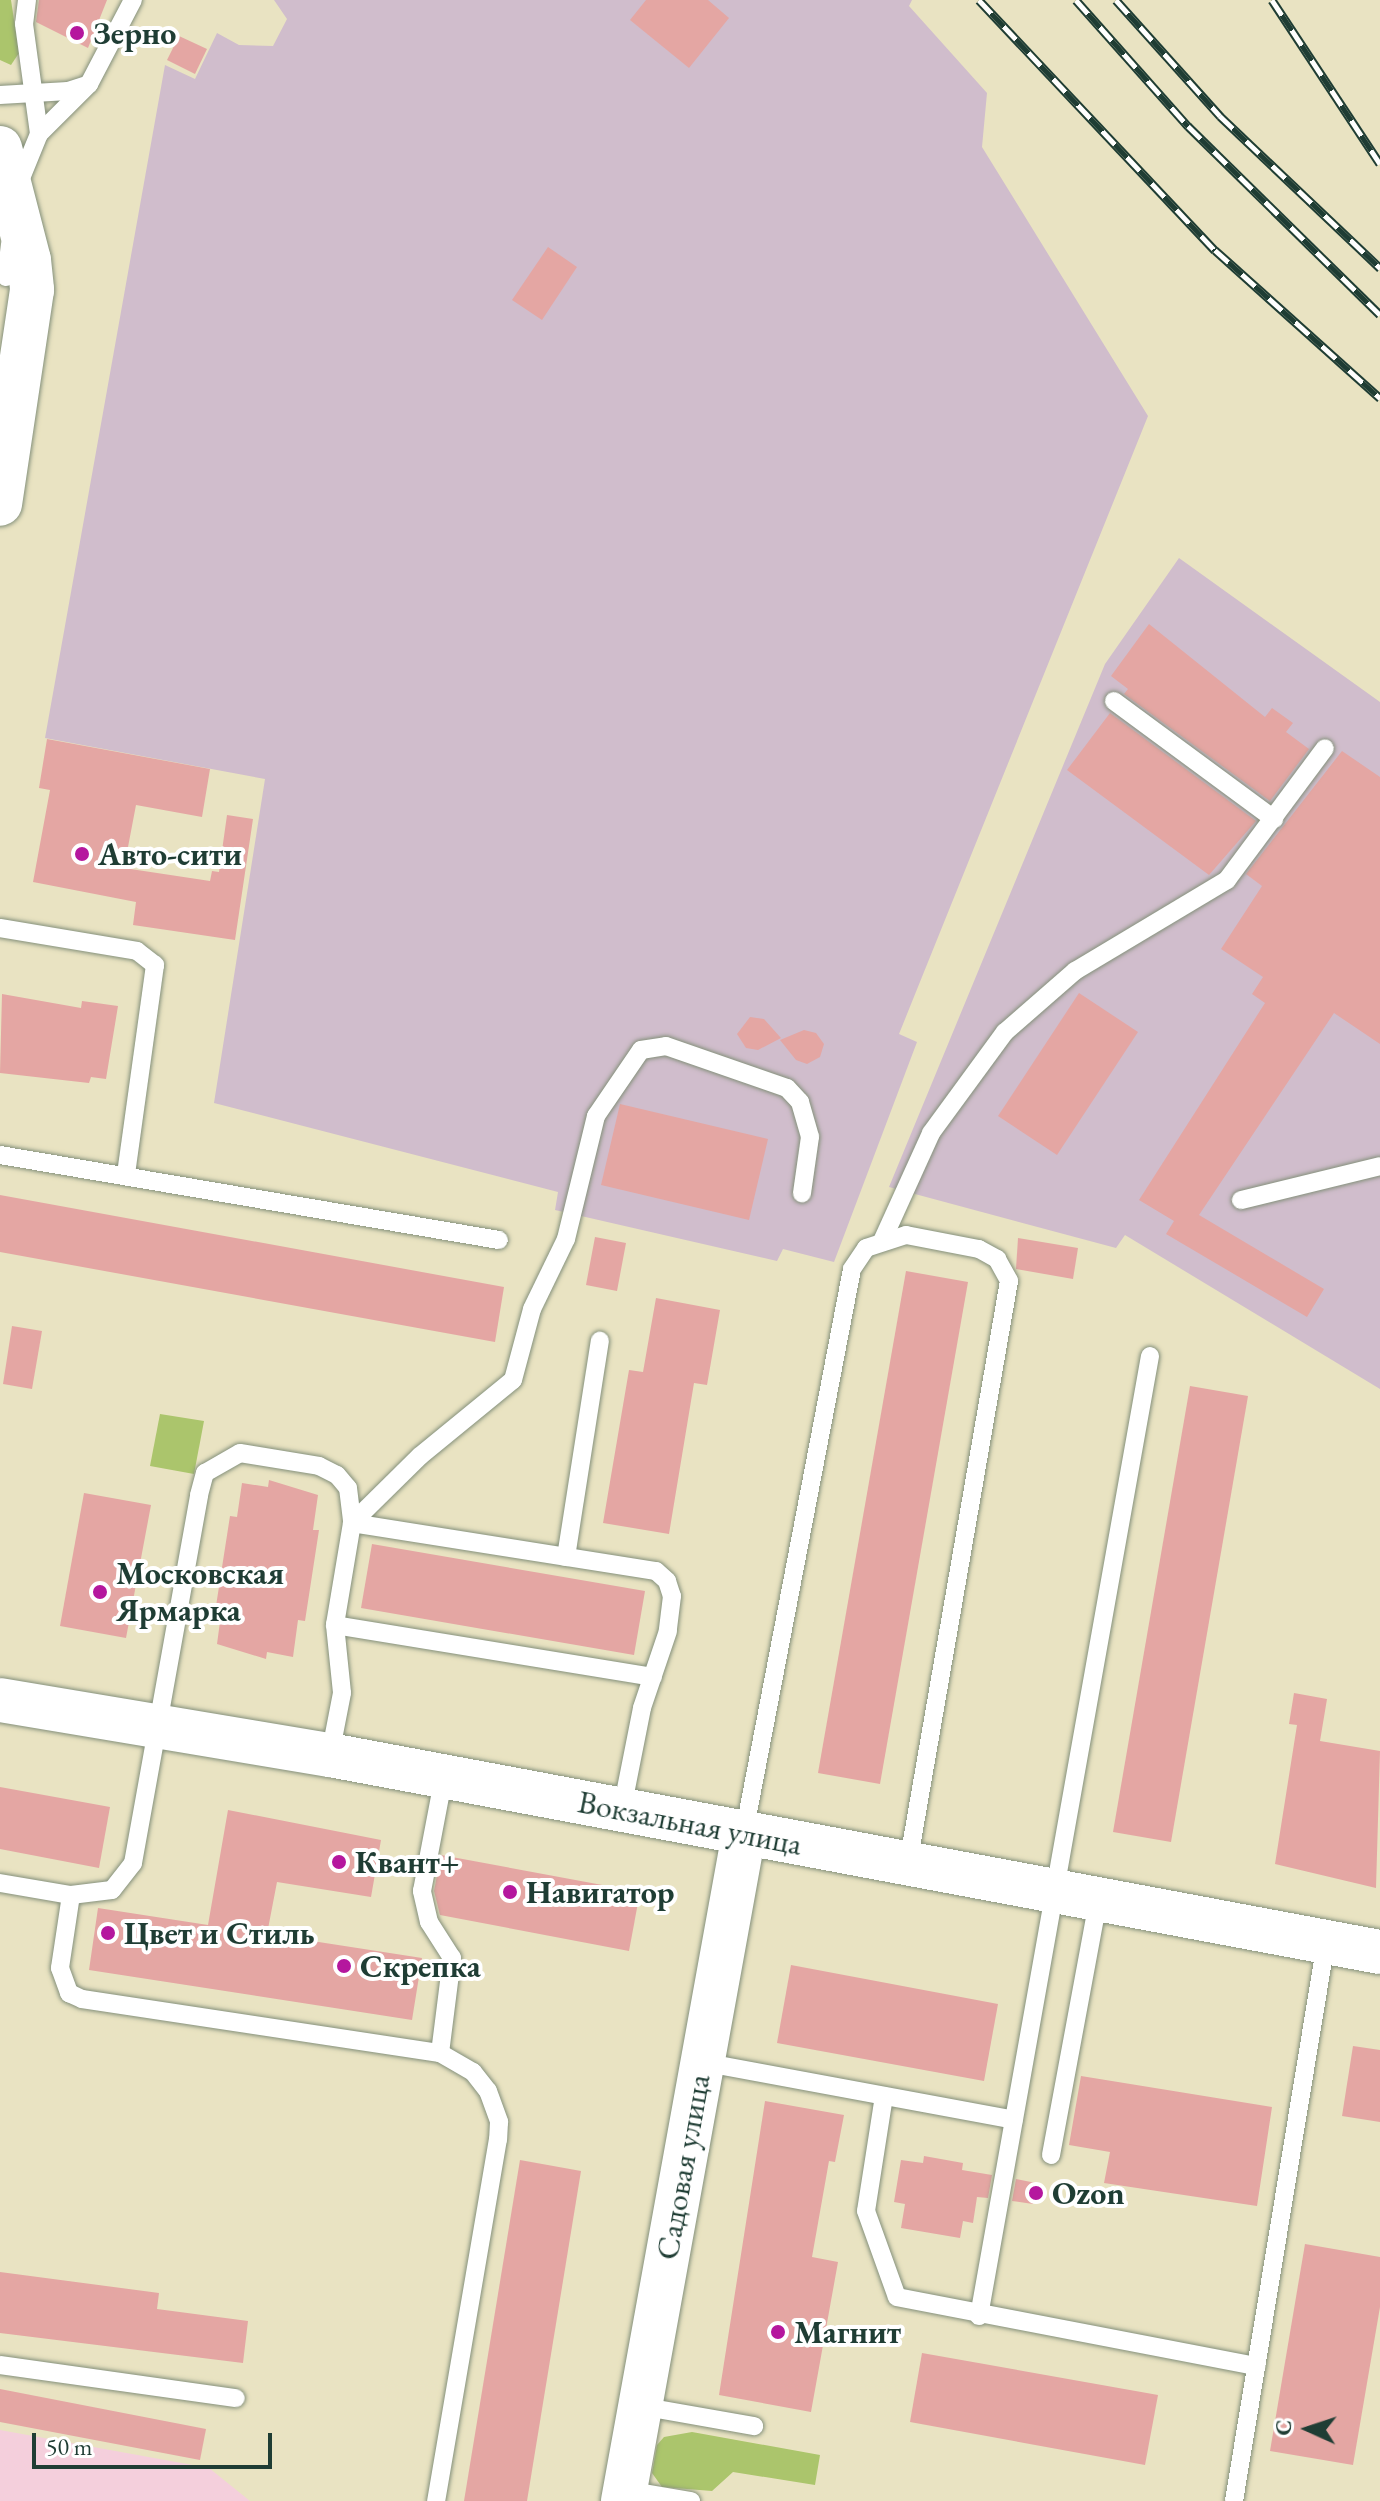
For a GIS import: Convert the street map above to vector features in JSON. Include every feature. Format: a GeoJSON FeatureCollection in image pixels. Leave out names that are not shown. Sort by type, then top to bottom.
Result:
{"type":"FeatureCollection","features":[{"type":"Feature","properties":{"kind":"main road"},"geometry":{"type":"LineString","coordinates":[[0,504],[21,382],[32,290],[16,203],[19,141]]}},
{"type":"Feature","properties":{"kind":"main road"},"geometry":{"type":"LineString","coordinates":[[3,270],[21,382]]}},
{"type":"Feature","properties":{"kind":"main road","name":"Вокзальная улица"},"geometry":{"type":"LineString","coordinates":[[0,1700],[330,1755],[1053,1894],[1380,1952]]}},
{"type":"Feature","properties":{"kind":"main road","name":"Садовая улица"},"geometry":{"type":"LineString","coordinates":[[624,2495],[744,1833]]}},
{"type":"Feature","properties":{"kind":"lane"},"geometry":{"type":"LineString","coordinates":[[19,141],[34,93],[24,24],[27,0]]}},
{"type":"Feature","properties":{"kind":"lane"},"geometry":{"type":"LineString","coordinates":[[19,141],[89,84],[133,0]]}},
{"type":"Feature","properties":{"kind":"lane"},"geometry":{"type":"LineString","coordinates":[[0,95],[68,91],[89,84]]}},
{"type":"Feature","properties":{"kind":"lane"},"geometry":{"type":"LineString","coordinates":[[3,270],[16,203]]}},
{"type":"Feature","properties":{"kind":"lane"},"geometry":{"type":"LineString","coordinates":[[1114,701],[1274,819]]}},
{"type":"Feature","properties":{"kind":"lane"},"geometry":{"type":"LineString","coordinates":[[883,1239],[931,1133],[1005,1032],[1075,971],[1227,880],[1325,748]]}},
{"type":"Feature","properties":{"kind":"lane"},"geometry":{"type":"LineString","coordinates":[[0,928],[137,951],[155,965],[126,1175]]}},
{"type":"Feature","properties":{"kind":"lane"},"geometry":{"type":"LineString","coordinates":[[352,1523],[420,1456],[513,1380],[532,1309],[566,1239],[596,1116],[641,1050],[666,1046],[787,1088],[800,1102],[810,1137],[802,1193]]}},
{"type":"Feature","properties":{"kind":"lane"},"geometry":{"type":"LineString","coordinates":[[0,1155],[499,1240]]}},
{"type":"Feature","properties":{"kind":"lane"},"geometry":{"type":"LineString","coordinates":[[1241,1200],[1380,1166]]}},
{"type":"Feature","properties":{"kind":"lane"},"geometry":{"type":"LineString","coordinates":[[744,1833],[852,1269],[866,1248],[883,1239],[906,1235],[979,1249],[997,1259],[1009,1281],[908,1866]]}},
{"type":"Feature","properties":{"kind":"lane"},"geometry":{"type":"LineString","coordinates":[[566,1557],[600,1341]]}},
{"type":"Feature","properties":{"kind":"lane"},"geometry":{"type":"LineString","coordinates":[[979,2316],[1150,1356]]}},
{"type":"Feature","properties":{"kind":"lane"},"geometry":{"type":"LineString","coordinates":[[0,1883],[71,1895],[100,1895],[128,1875],[205,1473],[240,1453],[319,1466],[337,1475],[348,1488],[352,1523],[335,1625],[343,1674],[330,1755]]}},
{"type":"Feature","properties":{"kind":"lane"},"geometry":{"type":"LineString","coordinates":[[352,1523],[656,1571],[667,1581],[672,1596],[668,1631],[653,1677],[622,1809]]}},
{"type":"Feature","properties":{"kind":"lane"},"geometry":{"type":"LineString","coordinates":[[335,1625],[653,1677]]}},
{"type":"Feature","properties":{"kind":"lane"},"geometry":{"type":"LineString","coordinates":[[440,2053],[454,1971],[447,1948],[422,1908],[422,1891],[444,1776]]}},
{"type":"Feature","properties":{"kind":"lane"},"geometry":{"type":"LineString","coordinates":[[71,1895],[60,1968],[69,1993],[82,1999],[440,2053],[481,2080],[499,2122],[436,2501]]}},
{"type":"Feature","properties":{"kind":"lane"},"geometry":{"type":"LineString","coordinates":[[1051,2155],[1098,1902]]}},
{"type":"Feature","properties":{"kind":"lane"},"geometry":{"type":"LineString","coordinates":[[1234,2501],[1326,1942]]}},
{"type":"Feature","properties":{"kind":"lane"},"geometry":{"type":"LineString","coordinates":[[702,2062],[1014,2120]]}},
{"type":"Feature","properties":{"kind":"lane"},"geometry":{"type":"LineString","coordinates":[[884,2096],[866,2211],[891,2287],[906,2303],[1256,2366]]}},
{"type":"Feature","properties":{"kind":"lane"},"geometry":{"type":"LineString","coordinates":[[0,2365],[236,2398]]}},
{"type":"Feature","properties":{"kind":"lane"},"geometry":{"type":"LineString","coordinates":[[640,2406],[754,2426]]}},
{"type":"Feature","properties":{"kind":"lane"},"geometry":{"type":"LineString","coordinates":[[624,2495],[691,2501]]}},
{"type":"Feature","properties":{"kind":"shaded area"},"geometry":{"type":"Polygon","coordinates":[[[274,0],[912,0],[909,6],[987,93],[982,147],[1148,416],[899,1034],[917,1042],[834,1262],[783,1249],[777,1261],[555,1210],[558,1192],[214,1103],[265,779],[45,738],[165,65],[195,79],[217,33],[239,45],[273,46],[287,19],[274,0]]]}},
{"type":"Feature","properties":{"kind":"shaded area"},"geometry":{"type":"Polygon","coordinates":[[[1179,558],[1380,702],[1380,1389],[1125,1235],[1116,1248],[889,1187],[1105,664],[1179,558]]]}},
{"type":"Feature","properties":{"kind":"shaded area"},"geometry":{"type":"Polygon","coordinates":[[[0,2430],[209,2468],[250,2501],[0,2501],[0,2430]]]}},
{"type":"Feature","properties":{"kind":"green space"},"geometry":{"type":"Polygon","coordinates":[[[0,0],[11,0],[19,53],[11,65],[0,60],[0,0]]]}},
{"type":"Feature","properties":{"kind":"green space"},"geometry":{"type":"Polygon","coordinates":[[[160,1414],[204,1421],[194,1474],[150,1466],[160,1414]]]}},
{"type":"Feature","properties":{"kind":"green space"},"geometry":{"type":"Polygon","coordinates":[[[692,2432],[820,2455],[815,2485],[733,2472],[712,2491],[662,2487],[652,2473],[657,2445],[664,2437],[692,2432]]]}},
{"type":"Feature","properties":{"kind":"building","name":"Зерно"},"geometry":{"type":"Polygon","coordinates":[[[39,0],[107,0],[88,48],[36,22],[39,0]]]}},
{"type":"Feature","properties":{"kind":"building"},"geometry":{"type":"Polygon","coordinates":[[[646,0],[708,0],[729,18],[689,68],[630,20],[646,0]]]}},
{"type":"Feature","properties":{"kind":"building"},"geometry":{"type":"Polygon","coordinates":[[[179,36],[207,49],[195,74],[167,60],[179,36]]]}},
{"type":"Feature","properties":{"kind":"building"},"geometry":{"type":"Polygon","coordinates":[[[548,247],[577,267],[542,320],[512,300],[548,247]]]}},
{"type":"Feature","properties":{"kind":"building"},"geometry":{"type":"Polygon","coordinates":[[[1149,624],[1265,717],[1272,708],[1293,723],[1286,732],[1309,749],[1270,801],[1124,694],[1128,689],[1111,676],[1149,624]]]}},
{"type":"Feature","properties":{"kind":"building"},"geometry":{"type":"Polygon","coordinates":[[[1110,713],[1256,821],[1209,875],[1067,770],[1110,713]]]}},
{"type":"Feature","properties":{"kind":"building"},"geometry":{"type":"Polygon","coordinates":[[[47,739],[210,769],[202,817],[136,805],[124,868],[210,881],[212,871],[219,872],[227,815],[253,819],[235,940],[133,925],[136,902],[33,882],[50,790],[39,788],[47,739]]]}},
{"type":"Feature","properties":{"kind":"building"},"geometry":{"type":"Polygon","coordinates":[[[1342,751],[1380,777],[1380,1044],[1334,1013],[1199,1215],[1324,1289],[1307,1317],[1166,1234],[1174,1221],[1139,1200],[1265,1003],[1252,994],[1263,977],[1221,949],[1262,886],[1246,874],[1342,751]]]}},
{"type":"Feature","properties":{"kind":"building"},"geometry":{"type":"Polygon","coordinates":[[[1079,993],[1138,1032],[1057,1155],[998,1116],[1079,993]]]}},
{"type":"Feature","properties":{"kind":"building"},"geometry":{"type":"Polygon","coordinates":[[[2,994],[81,1008],[82,1001],[118,1006],[106,1079],[91,1077],[89,1083],[0,1073],[2,994]]]}},
{"type":"Feature","properties":{"kind":"building"},"geometry":{"type":"Polygon","coordinates":[[[750,1017],[764,1019],[781,1038],[758,1050],[746,1048],[737,1034],[750,1017]]]}},
{"type":"Feature","properties":{"kind":"building"},"geometry":{"type":"Polygon","coordinates":[[[804,1030],[816,1033],[824,1044],[820,1057],[807,1064],[796,1060],[780,1040],[804,1030]]]}},
{"type":"Feature","properties":{"kind":"building"},"geometry":{"type":"Polygon","coordinates":[[[620,1104],[768,1139],[749,1220],[601,1185],[620,1104]]]}},
{"type":"Feature","properties":{"kind":"building"},"geometry":{"type":"Polygon","coordinates":[[[0,1195],[504,1287],[495,1342],[0,1252],[0,1195]]]}},
{"type":"Feature","properties":{"kind":"building"},"geometry":{"type":"Polygon","coordinates":[[[595,1237],[626,1243],[617,1291],[586,1285],[595,1237]]]}},
{"type":"Feature","properties":{"kind":"building"},"geometry":{"type":"Polygon","coordinates":[[[1018,1238],[1078,1248],[1073,1279],[1016,1269],[1018,1238]]]}},
{"type":"Feature","properties":{"kind":"building"},"geometry":{"type":"Polygon","coordinates":[[[906,1271],[968,1282],[880,1784],[818,1773],[906,1271]]]}},
{"type":"Feature","properties":{"kind":"building"},"geometry":{"type":"Polygon","coordinates":[[[656,1298],[720,1310],[707,1385],[694,1383],[669,1534],[603,1523],[629,1370],[643,1372],[656,1298]]]}},
{"type":"Feature","properties":{"kind":"building"},"geometry":{"type":"Polygon","coordinates":[[[12,1326],[42,1331],[32,1389],[3,1384],[12,1326]]]}},
{"type":"Feature","properties":{"kind":"building"},"geometry":{"type":"Polygon","coordinates":[[[1190,1386],[1248,1396],[1171,1842],[1113,1832],[1190,1386]]]}},
{"type":"Feature","properties":{"kind":"building"},"geometry":{"type":"Polygon","coordinates":[[[269,1480],[318,1495],[313,1530],[319,1530],[305,1621],[298,1620],[293,1657],[267,1652],[266,1659],[217,1644],[222,1607],[216,1606],[230,1516],[237,1517],[242,1483],[268,1487],[269,1480]]]}},
{"type":"Feature","properties":{"kind":"building"},"geometry":{"type":"Polygon","coordinates":[[[84,1493],[151,1505],[126,1638],[60,1626],[84,1493]]]}},
{"type":"Feature","properties":{"kind":"building"},"geometry":{"type":"Polygon","coordinates":[[[372,1544],[645,1591],[634,1655],[361,1608],[372,1544]]]}},
{"type":"Feature","properties":{"kind":"building"},"geometry":{"type":"Polygon","coordinates":[[[1294,1693],[1327,1699],[1320,1741],[1380,1751],[1376,1888],[1275,1864],[1297,1725],[1289,1724],[1294,1693]]]}},
{"type":"Feature","properties":{"kind":"building"},"geometry":{"type":"Polygon","coordinates":[[[0,1787],[110,1807],[99,1868],[0,1849],[0,1787]]]}},
{"type":"Feature","properties":{"kind":"building"},"geometry":{"type":"Polygon","coordinates":[[[228,1810],[381,1840],[371,1897],[277,1882],[267,1934],[422,1958],[412,2020],[89,1970],[98,1908],[208,1925],[228,1810]]]}},
{"type":"Feature","properties":{"kind":"building"},"geometry":{"type":"Polygon","coordinates":[[[441,1855],[640,1892],[629,1951],[440,1915],[434,1891],[441,1855]]]}},
{"type":"Feature","properties":{"kind":"building"},"geometry":{"type":"Polygon","coordinates":[[[791,1965],[998,2004],[984,2081],[777,2043],[791,1965]]]}},
{"type":"Feature","properties":{"kind":"building"},"geometry":{"type":"Polygon","coordinates":[[[1353,2046],[1380,2050],[1380,2122],[1342,2116],[1353,2046]]]}},
{"type":"Feature","properties":{"kind":"building"},"geometry":{"type":"Polygon","coordinates":[[[1081,2076],[1272,2107],[1257,2206],[1104,2183],[1110,2152],[1069,2145],[1081,2076]]]}},
{"type":"Feature","properties":{"kind":"building"},"geometry":{"type":"Polygon","coordinates":[[[765,2101],[844,2115],[835,2162],[829,2161],[812,2257],[838,2262],[811,2412],[719,2395],[765,2101]]]}},
{"type":"Feature","properties":{"kind":"building"},"geometry":{"type":"Polygon","coordinates":[[[924,2156],[963,2163],[962,2170],[992,2175],[988,2198],[977,2197],[973,2223],[963,2221],[960,2238],[901,2228],[905,2204],[894,2202],[901,2160],[923,2163],[924,2156]]]}},
{"type":"Feature","properties":{"kind":"building"},"geometry":{"type":"Polygon","coordinates":[[[520,2160],[581,2171],[527,2501],[464,2501],[520,2160]]]}},
{"type":"Feature","properties":{"kind":"building"},"geometry":{"type":"Polygon","coordinates":[[[1016,2179],[1036,2183],[1033,2204],[1012,2201],[1016,2179]]]}},
{"type":"Feature","properties":{"kind":"building"},"geometry":{"type":"Polygon","coordinates":[[[1305,2244],[1380,2257],[1380,2307],[1353,2465],[1270,2451],[1305,2244]]]}},
{"type":"Feature","properties":{"kind":"building"},"geometry":{"type":"Polygon","coordinates":[[[0,2272],[159,2293],[157,2309],[248,2321],[243,2363],[0,2333],[0,2272]]]}},
{"type":"Feature","properties":{"kind":"building"},"geometry":{"type":"Polygon","coordinates":[[[922,2353],[1158,2395],[1145,2465],[910,2422],[922,2353]]]}},
{"type":"Feature","properties":{"kind":"building"},"geometry":{"type":"Polygon","coordinates":[[[0,2389],[206,2429],[200,2460],[0,2422],[0,2389]]]}},
{"type":"Feature","properties":{"kind":"railway"},"geometry":{"type":"LineString","coordinates":[[979,0],[1215,250],[1380,398]]}},
{"type":"Feature","properties":{"kind":"railway"},"geometry":{"type":"LineString","coordinates":[[1076,0],[1188,126],[1380,315]]}},
{"type":"Feature","properties":{"kind":"railway"},"geometry":{"type":"LineString","coordinates":[[1116,0],[1220,116],[1380,268]]}},
{"type":"Feature","properties":{"kind":"railway"},"geometry":{"type":"LineString","coordinates":[[1272,0],[1380,164]]}},
{"type":"Feature","properties":{"kind":"place","name":"Зерно"},"geometry":{"type":"Point","coordinates":[77,33]}},
{"type":"Feature","properties":{"kind":"place","name":"Авто-сити"},"geometry":{"type":"Point","coordinates":[82,854]}},
{"type":"Feature","properties":{"kind":"place","name":"Московская Ярмарка"},"geometry":{"type":"Point","coordinates":[100,1592]}},
{"type":"Feature","properties":{"kind":"place","name":"Квант+"},"geometry":{"type":"Point","coordinates":[339,1862]}},
{"type":"Feature","properties":{"kind":"place","name":"Навигатор"},"geometry":{"type":"Point","coordinates":[510,1892]}},
{"type":"Feature","properties":{"kind":"place","name":"Цвет и Стиль"},"geometry":{"type":"Point","coordinates":[108,1933]}},
{"type":"Feature","properties":{"kind":"place","name":"Скрепка"},"geometry":{"type":"Point","coordinates":[344,1966]}},
{"type":"Feature","properties":{"kind":"place","name":"Ozon"},"geometry":{"type":"Point","coordinates":[1036,2193]}},
{"type":"Feature","properties":{"kind":"place","name":"Магнит"},"geometry":{"type":"Point","coordinates":[778,2332]}}]}
